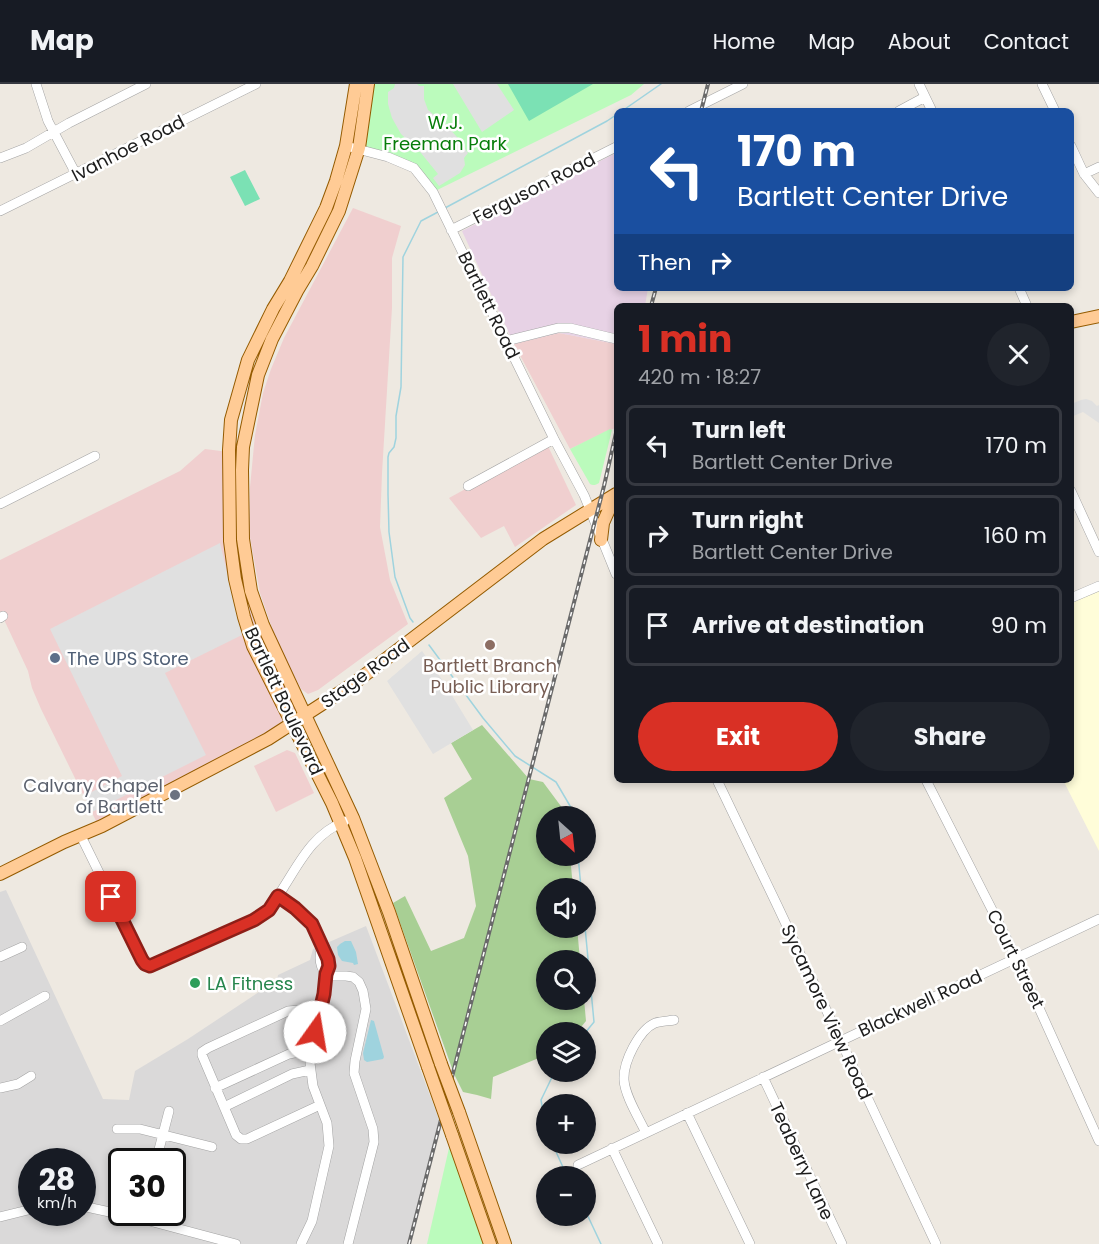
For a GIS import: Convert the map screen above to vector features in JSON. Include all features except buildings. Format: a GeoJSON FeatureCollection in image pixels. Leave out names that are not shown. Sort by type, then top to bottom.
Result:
{"type":"FeatureCollection","features":[{"type":"Feature","properties":{"kind":"main road","name":"Bartlett Boulevard"},"geometry":{"type":"LineString","coordinates":[[356,84],[346,146],[336,181],[326,208],[290,281],[258,375],[243,447],[243,539],[251,591],[263,625],[353,818],[389,912],[452,1135],[490,1244]]}},
{"type":"Feature","properties":{"kind":"main road","name":"Bartlett Boulevard"},"geometry":{"type":"LineString","coordinates":[[368,84],[359,148],[339,211],[312,266],[248,360],[231,420],[230,541],[235,579],[253,646],[329,797],[355,858],[434,1065],[459,1112],[505,1244]]}},
{"type":"Feature","properties":{"kind":"main road"},"geometry":{"type":"LineString","coordinates":[[326,208],[339,211]]}},
{"type":"Feature","properties":{"kind":"main road"},"geometry":{"type":"LineString","coordinates":[[1074,321],[1099,316]]}},
{"type":"Feature","properties":{"kind":"main road","name":"Stage Road"},"geometry":{"type":"LineString","coordinates":[[0,874],[132,811],[268,739],[353,684],[543,539],[614,495]]}},
{"type":"Feature","properties":{"kind":"main road"},"geometry":{"type":"LineString","coordinates":[[601,540],[603,523],[614,498]]}},
{"type":"Feature","properties":{"kind":"street"},"geometry":{"type":"LineString","coordinates":[[36,84],[45,111],[76,174]]}},
{"type":"Feature","properties":{"kind":"street"},"geometry":{"type":"LineString","coordinates":[[0,158],[26,148],[54,131],[146,84]]}},
{"type":"Feature","properties":{"kind":"street"},"geometry":{"type":"LineString","coordinates":[[695,108],[744,84]]}},
{"type":"Feature","properties":{"kind":"street"},"geometry":{"type":"LineString","coordinates":[[919,84],[930,108]]}},
{"type":"Feature","properties":{"kind":"street"},"geometry":{"type":"LineString","coordinates":[[1042,84],[1054,108]]}},
{"type":"Feature","properties":{"kind":"street","name":"Ivanhoe Road"},"geometry":{"type":"LineString","coordinates":[[0,211],[253,85]]}},
{"type":"Feature","properties":{"kind":"street"},"geometry":{"type":"LineString","coordinates":[[905,108],[925,98]]}},
{"type":"Feature","properties":{"kind":"street","name":"Bartlett Road"},"geometry":{"type":"LineString","coordinates":[[346,146],[388,157],[414,168],[433,192],[554,439],[584,495],[589,510]]}},
{"type":"Feature","properties":{"kind":"street","name":"Ferguson Road"},"geometry":{"type":"LineString","coordinates":[[451,230],[614,148]]}},
{"type":"Feature","properties":{"kind":"street"},"geometry":{"type":"LineString","coordinates":[[1074,152],[1084,174],[1099,194]]}},
{"type":"Feature","properties":{"kind":"street"},"geometry":{"type":"LineString","coordinates":[[1084,174],[1099,166]]}},
{"type":"Feature","properties":{"kind":"street"},"geometry":{"type":"LineString","coordinates":[[506,341],[558,328],[570,328],[614,339]]}},
{"type":"Feature","properties":{"kind":"street"},"geometry":{"type":"LineString","coordinates":[[468,486],[554,439]]}},
{"type":"Feature","properties":{"kind":"street"},"geometry":{"type":"LineString","coordinates":[[0,504],[95,456]]}},
{"type":"Feature","properties":{"kind":"street"},"geometry":{"type":"LineString","coordinates":[[1074,504],[1099,552]]}},
{"type":"Feature","properties":{"kind":"street"},"geometry":{"type":"LineString","coordinates":[[589,510],[614,569]]}},
{"type":"Feature","properties":{"kind":"street"},"geometry":{"type":"LineString","coordinates":[[1074,597],[1099,586]]}},
{"type":"Feature","properties":{"kind":"street","name":"Sycamore View Road"},"geometry":{"type":"LineString","coordinates":[[718,783],[936,1244]]}},
{"type":"Feature","properties":{"kind":"street","name":"Court Street"},"geometry":{"type":"LineString","coordinates":[[928,783],[1016,957],[1099,1141]]}},
{"type":"Feature","properties":{"kind":"street"},"geometry":{"type":"LineString","coordinates":[[81,836],[142,960],[148,966],[254,920],[269,910],[305,853],[319,837],[353,818]]}},
{"type":"Feature","properties":{"kind":"street"},"geometry":{"type":"LineString","coordinates":[[278,896],[309,920],[322,946],[320,959],[326,975],[326,985],[311,1053],[310,1070],[328,1130],[328,1151],[312,1221],[301,1244]]}},
{"type":"Feature","properties":{"kind":"street","name":"Blackwell Road"},"geometry":{"type":"LineString","coordinates":[[578,1165],[1099,919]]}},
{"type":"Feature","properties":{"kind":"street"},"geometry":{"type":"LineString","coordinates":[[0,957],[22,947]]}},
{"type":"Feature","properties":{"kind":"street"},"geometry":{"type":"LineString","coordinates":[[326,975],[355,978],[362,988],[366,1005],[354,1072],[373,1129],[374,1142],[348,1244]]}},
{"type":"Feature","properties":{"kind":"street"},"geometry":{"type":"LineString","coordinates":[[0,1021],[45,996]]}},
{"type":"Feature","properties":{"kind":"street"},"geometry":{"type":"LineString","coordinates":[[319,1014],[299,1010],[288,1011],[202,1052],[202,1058],[236,1135],[243,1140],[320,1105]]}},
{"type":"Feature","properties":{"kind":"street"},"geometry":{"type":"LineString","coordinates":[[646,1132],[627,1092],[624,1079],[626,1065],[641,1035],[655,1023],[674,1020]]}},
{"type":"Feature","properties":{"kind":"street"},"geometry":{"type":"LineString","coordinates":[[215,1088],[289,1054],[311,1053]]}},
{"type":"Feature","properties":{"kind":"street"},"geometry":{"type":"LineString","coordinates":[[224,1107],[292,1074],[310,1070]]}},
{"type":"Feature","properties":{"kind":"street"},"geometry":{"type":"LineString","coordinates":[[0,1088],[18,1084],[31,1076]]}},
{"type":"Feature","properties":{"kind":"street","name":"Teaberry Lane"},"geometry":{"type":"LineString","coordinates":[[763,1077],[842,1244]]}},
{"type":"Feature","properties":{"kind":"street"},"geometry":{"type":"LineString","coordinates":[[159,1148],[169,1111]]}},
{"type":"Feature","properties":{"kind":"street"},"geometry":{"type":"LineString","coordinates":[[687,1113],[750,1244]]}},
{"type":"Feature","properties":{"kind":"street"},"geometry":{"type":"LineString","coordinates":[[117,1129],[132,1128],[163,1134],[212,1148]]}},
{"type":"Feature","properties":{"kind":"street"},"geometry":{"type":"LineString","coordinates":[[612,1148],[658,1244]]}},
{"type":"Feature","properties":{"kind":"street"},"geometry":{"type":"LineString","coordinates":[[0,1217],[18,1212]]}},
{"type":"Feature","properties":{"kind":"street"},"geometry":{"type":"LineString","coordinates":[[165,1226],[194,1239],[236,1244]]}},
{"type":"Feature","properties":{"kind":"shaded area"},"geometry":{"type":"Polygon","coordinates":[[[395,84],[424,86],[424,99],[428,110],[444,123],[468,153],[464,158],[465,165],[460,173],[439,186],[433,178],[438,174],[401,134],[392,118],[388,104],[388,92],[394,88],[395,84]]]}},
{"type":"Feature","properties":{"kind":"shaded area"},"geometry":{"type":"Polygon","coordinates":[[[453,84],[497,84],[514,110],[482,132],[453,84]]]}},
{"type":"Feature","properties":{"kind":"shaded area"},"geometry":{"type":"Polygon","coordinates":[[[614,154],[614,291],[648,291],[646,303],[614,303],[614,344],[559,333],[514,344],[462,231],[614,154]]]}},
{"type":"Feature","properties":{"kind":"shaded area"},"geometry":{"type":"Polygon","coordinates":[[[353,208],[401,226],[392,258],[392,308],[380,527],[390,580],[408,624],[318,690],[308,694],[301,689],[276,640],[260,593],[249,532],[250,487],[255,435],[263,393],[271,369],[284,338],[353,208]]]}},
{"type":"Feature","properties":{"kind":"shaded area"},"geometry":{"type":"Polygon","coordinates":[[[559,333],[614,344],[614,428],[570,449],[514,344],[559,333]]]}},
{"type":"Feature","properties":{"kind":"shaded area"},"geometry":{"type":"Polygon","coordinates":[[[1086,399],[1099,405],[1099,423],[1083,412],[1074,416],[1074,403],[1086,399]]]}},
{"type":"Feature","properties":{"kind":"shaded area"},"geometry":{"type":"Polygon","coordinates":[[[547,444],[576,505],[515,547],[504,526],[481,538],[449,498],[547,444]]]}},
{"type":"Feature","properties":{"kind":"shaded area"},"geometry":{"type":"Polygon","coordinates":[[[205,449],[236,453],[236,540],[249,604],[257,628],[300,718],[99,827],[41,709],[28,671],[0,611],[0,560],[180,471],[205,449]]]}},
{"type":"Feature","properties":{"kind":"shaded area"},"geometry":{"type":"Polygon","coordinates":[[[220,543],[242,635],[165,673],[206,755],[92,812],[84,796],[122,776],[50,629],[220,543]]]}},
{"type":"Feature","properties":{"kind":"shaded area"},"geometry":{"type":"Polygon","coordinates":[[[1099,586],[1099,851],[1065,783],[1074,783],[1074,597],[1099,586]]]}},
{"type":"Feature","properties":{"kind":"shaded area"},"geometry":{"type":"Polygon","coordinates":[[[422,651],[473,730],[433,754],[387,681],[422,651]]]}},
{"type":"Feature","properties":{"kind":"shaded area"},"geometry":{"type":"Polygon","coordinates":[[[287,750],[295,753],[314,793],[276,812],[254,766],[287,750]]]}},
{"type":"Feature","properties":{"kind":"shaded area"},"geometry":{"type":"Polygon","coordinates":[[[6,890],[103,1099],[129,1100],[135,1071],[277,980],[278,975],[310,960],[313,949],[366,926],[440,1122],[407,1244],[0,1244],[0,892],[6,890]]]}},
{"type":"Feature","properties":{"kind":"green space","name":"W.J. Freeman Park"},"geometry":{"type":"Polygon","coordinates":[[[356,84],[644,84],[631,95],[433,192],[414,168],[346,146],[356,84]]]}},
{"type":"Feature","properties":{"kind":"green space"},"geometry":{"type":"Polygon","coordinates":[[[508,84],[593,84],[529,121],[508,84]]]}},
{"type":"Feature","properties":{"kind":"green space"},"geometry":{"type":"Polygon","coordinates":[[[245,170],[260,199],[245,206],[230,177],[245,170]]]}},
{"type":"Feature","properties":{"kind":"green space"},"geometry":{"type":"Polygon","coordinates":[[[612,430],[599,483],[591,485],[570,449],[612,430]]]}},
{"type":"Feature","properties":{"kind":"green space"},"geometry":{"type":"Polygon","coordinates":[[[482,725],[529,779],[543,782],[561,806],[536,806],[536,866],[571,866],[572,878],[536,878],[536,938],[578,938],[579,950],[536,950],[536,1010],[585,1010],[586,1021],[536,1022],[536,1059],[493,1077],[491,1099],[463,1092],[454,1074],[393,903],[405,896],[431,951],[464,938],[476,906],[468,856],[444,798],[472,779],[451,743],[482,725]]]}},
{"type":"Feature","properties":{"kind":"green space"},"geometry":{"type":"Polygon","coordinates":[[[452,1135],[490,1244],[427,1244],[452,1135]]]}},
{"type":"Feature","properties":{"kind":"water"},"geometry":{"type":"Polygon","coordinates":[[[345,941],[351,941],[358,964],[342,961],[338,955],[337,947],[345,941]]]}},
{"type":"Feature","properties":{"kind":"water"},"geometry":{"type":"Polygon","coordinates":[[[371,1020],[374,1021],[384,1057],[367,1062],[364,1060],[363,1053],[371,1020]]]}},
{"type":"Feature","properties":{"kind":"waterway"},"geometry":{"type":"LineString","coordinates":[[626,108],[661,84]]}},
{"type":"Feature","properties":{"kind":"waterway"},"geometry":{"type":"LineString","coordinates":[[445,208],[614,116]]}},
{"type":"Feature","properties":{"kind":"waterway"},"geometry":{"type":"LineString","coordinates":[[413,622],[395,577],[389,532],[388,457],[396,438],[396,416],[401,387],[403,257],[421,221],[438,212]]}},
{"type":"Feature","properties":{"kind":"waterway"},"geometry":{"type":"LineString","coordinates":[[429,645],[483,718],[515,756],[556,782],[570,806]]}},
{"type":"Feature","properties":{"kind":"waterway"},"geometry":{"type":"LineString","coordinates":[[579,866],[580,878]]}},
{"type":"Feature","properties":{"kind":"waterway"},"geometry":{"type":"LineString","coordinates":[[586,938],[594,1022]]}},
{"type":"Feature","properties":{"kind":"waterway"},"geometry":{"type":"LineString","coordinates":[[544,1094],[550,1082]]}},
{"type":"Feature","properties":{"kind":"waterway"},"geometry":{"type":"LineString","coordinates":[[557,1154],[562,1166]]}},
{"type":"Feature","properties":{"kind":"waterway"},"geometry":{"type":"LineString","coordinates":[[593,1226],[601,1244]]}},
{"type":"Feature","properties":{"kind":"railway"},"geometry":{"type":"LineString","coordinates":[[702,108],[708,84]]}},
{"type":"Feature","properties":{"kind":"railway"},"geometry":{"type":"LineString","coordinates":[[652,303],[655,291]]}},
{"type":"Feature","properties":{"kind":"railway"},"geometry":{"type":"LineString","coordinates":[[409,1244],[614,442]]}},
{"type":"Feature","properties":{"kind":"place","name":"Bartlett Branch Public Library"},"geometry":{"type":"Point","coordinates":[490,645]}},
{"type":"Feature","properties":{"kind":"place","name":"The UPS Store"},"geometry":{"type":"Point","coordinates":[55,658]}},
{"type":"Feature","properties":{"kind":"place","name":"Calvary Chapel of Bartlett"},"geometry":{"type":"Point","coordinates":[175,795]}},
{"type":"Feature","properties":{"kind":"place","name":"LA Fitness"},"geometry":{"type":"Point","coordinates":[195,983]}},
{"type":"Feature","properties":{"kind":"route"},"geometry":{"type":"LineString","coordinates":[[111,897],[142,960],[150,966],[254,920],[272,907],[278,896],[312,924],[328,959],[326,985],[315,1032]]}}]}
